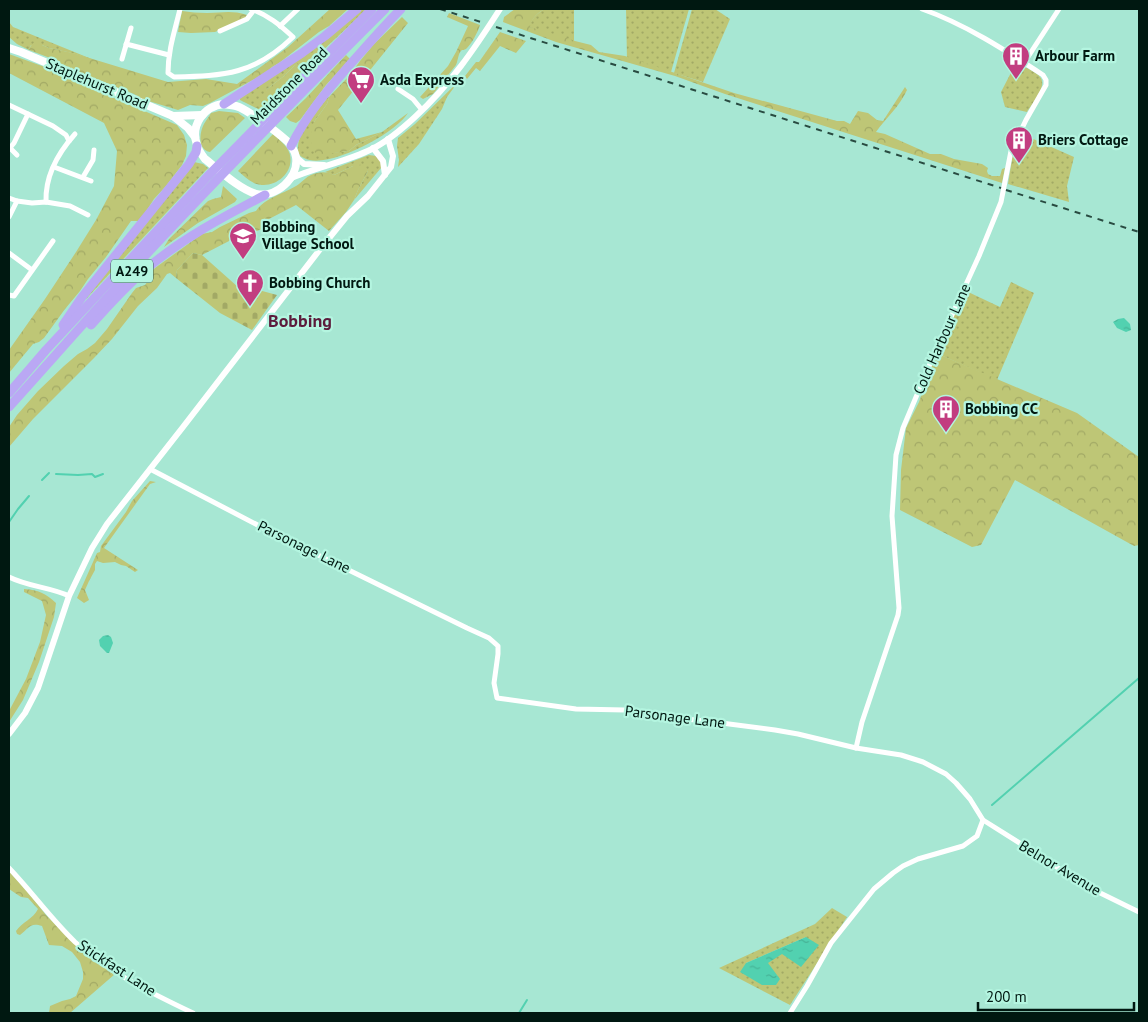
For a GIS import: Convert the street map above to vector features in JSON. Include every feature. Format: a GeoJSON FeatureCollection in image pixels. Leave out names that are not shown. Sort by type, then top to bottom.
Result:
{"type":"FeatureCollection","features":[{"type":"Feature","properties":{"kind":"highway"},"geometry":{"type":"LineString","coordinates":[[224,104],[302,53],[357,9]]}},
{"type":"Feature","properties":{"kind":"highway","name":"Maidstone Road"},"geometry":{"type":"LineString","coordinates":[[273,116],[372,9]]}},
{"type":"Feature","properties":{"kind":"highway","name":"Maidstone Road"},"geometry":{"type":"LineString","coordinates":[[210,180],[273,116],[385,9]]}},
{"type":"Feature","properties":{"kind":"highway"},"geometry":{"type":"LineString","coordinates":[[291,146],[316,104],[373,38],[401,9]]}},
{"type":"Feature","properties":{"kind":"highway"},"geometry":{"type":"LineString","coordinates":[[46,350],[82,297],[189,164],[196,152],[196,142]]}},
{"type":"Feature","properties":{"kind":"highway","name":"A249"},"geometry":{"type":"LineString","coordinates":[[9,393],[46,350],[210,180]]}},
{"type":"Feature","properties":{"kind":"highway","name":"A249"},"geometry":{"type":"LineString","coordinates":[[9,407],[138,264],[210,180]]}},
{"type":"Feature","properties":{"kind":"highway"},"geometry":{"type":"LineString","coordinates":[[51,360],[70,347],[137,277],[173,248],[202,228],[265,195]]}},
{"type":"Feature","properties":{"kind":"main road","name":"Staplehurst Road"},"geometry":{"type":"LineString","coordinates":[[9,43],[21,52]]}},
{"type":"Feature","properties":{"kind":"main road","name":"Staplehurst Road"},"geometry":{"type":"LineString","coordinates":[[9,48],[174,116],[188,128],[196,142]]}},
{"type":"Feature","properties":{"kind":"main road"},"geometry":{"type":"LineString","coordinates":[[217,105],[236,106],[281,136],[291,146],[296,157],[295,168],[289,179],[279,190],[265,195],[256,194],[235,182],[205,159],[196,142],[199,120],[202,115],[217,105]]}},
{"type":"Feature","properties":{"kind":"main road","name":"Staplehurst Road"},"geometry":{"type":"LineString","coordinates":[[174,116],[202,115]]}},
{"type":"Feature","properties":{"kind":"street"},"geometry":{"type":"LineString","coordinates":[[180,9],[169,55],[168,72],[174,77],[220,74],[242,70],[260,62],[293,37],[265,15],[252,9],[247,19],[220,31]]}},
{"type":"Feature","properties":{"kind":"street"},"geometry":{"type":"LineString","coordinates":[[280,26],[298,9]]}},
{"type":"Feature","properties":{"kind":"street","name":"Cold Harbour Lane"},"geometry":{"type":"LineString","coordinates":[[856,748],[862,722],[898,615],[892,516],[896,455],[903,428],[1001,202],[1011,151],[1046,85],[1044,77],[1024,63],[977,35],[922,9]]}},
{"type":"Feature","properties":{"kind":"street"},"geometry":{"type":"LineString","coordinates":[[1024,63],[1059,9]]}},
{"type":"Feature","properties":{"kind":"street"},"geometry":{"type":"LineString","coordinates":[[289,179],[302,173],[352,158],[373,148],[404,128],[460,69],[498,12]]}},
{"type":"Feature","properties":{"kind":"street"},"geometry":{"type":"LineString","coordinates":[[122,59],[131,28]]}},
{"type":"Feature","properties":{"kind":"street"},"geometry":{"type":"LineString","coordinates":[[126,44],[169,55]]}},
{"type":"Feature","properties":{"kind":"street"},"geometry":{"type":"LineString","coordinates":[[398,89],[412,99],[422,110]]}},
{"type":"Feature","properties":{"kind":"street"},"geometry":{"type":"LineString","coordinates":[[9,105],[53,126],[66,135],[69,141]]}},
{"type":"Feature","properties":{"kind":"street"},"geometry":{"type":"LineString","coordinates":[[17,155],[9,149],[14,143],[28,114]]}},
{"type":"Feature","properties":{"kind":"street"},"geometry":{"type":"LineString","coordinates":[[46,202],[48,182],[58,156],[75,134]]}},
{"type":"Feature","properties":{"kind":"street"},"geometry":{"type":"LineString","coordinates":[[9,734],[25,713],[38,688],[69,596],[92,548],[107,524],[321,248],[347,216],[368,196],[391,167],[393,156],[388,139]]}},
{"type":"Feature","properties":{"kind":"street"},"geometry":{"type":"LineString","coordinates":[[373,148],[383,161],[385,175]]}},
{"type":"Feature","properties":{"kind":"street"},"geometry":{"type":"LineString","coordinates":[[83,178],[94,160],[94,150]]}},
{"type":"Feature","properties":{"kind":"street"},"geometry":{"type":"LineString","coordinates":[[296,157],[304,164],[330,165]]}},
{"type":"Feature","properties":{"kind":"street"},"geometry":{"type":"LineString","coordinates":[[54,167],[91,181]]}},
{"type":"Feature","properties":{"kind":"street"},"geometry":{"type":"LineString","coordinates":[[9,198],[32,203],[46,202],[70,206],[88,215]]}},
{"type":"Feature","properties":{"kind":"street"},"geometry":{"type":"LineString","coordinates":[[9,217],[17,201]]}},
{"type":"Feature","properties":{"kind":"street"},"geometry":{"type":"LineString","coordinates":[[18,302],[12,295],[53,241]]}},
{"type":"Feature","properties":{"kind":"street"},"geometry":{"type":"LineString","coordinates":[[9,253],[32,270]]}},
{"type":"Feature","properties":{"kind":"street","name":"Parsonage Lane"},"geometry":{"type":"LineString","coordinates":[[150,469],[269,531],[489,638],[498,646],[494,683],[497,698],[576,709],[625,710],[664,717],[775,730],[856,748],[901,755],[923,762],[946,774],[970,799],[983,820]]}},
{"type":"Feature","properties":{"kind":"street"},"geometry":{"type":"LineString","coordinates":[[9,577],[21,583],[60,592],[69,596]]}},
{"type":"Feature","properties":{"kind":"street"},"geometry":{"type":"LineString","coordinates":[[790,1013],[831,942],[874,889],[903,866],[963,846],[977,836],[983,820]]}},
{"type":"Feature","properties":{"kind":"street","name":"Belnor Avenue"},"geometry":{"type":"LineString","coordinates":[[983,820],[1088,887],[1139,912]]}},
{"type":"Feature","properties":{"kind":"street","name":"Stickfast Lane"},"geometry":{"type":"LineString","coordinates":[[9,868],[69,935],[92,955],[138,986],[193,1013]]}},
{"type":"Feature","properties":{"kind":"green space"},"geometry":{"type":"Polygon","coordinates":[[[330,9],[348,9],[329,26],[266,73],[203,106],[190,105],[178,110],[142,99],[29,50],[32,44],[38,41],[49,48],[73,53],[168,82],[206,79],[237,84],[288,47],[330,9]]]}},
{"type":"Feature","properties":{"kind":"green space"},"geometry":{"type":"Polygon","coordinates":[[[361,9],[367,9],[319,54],[317,51],[294,66],[267,89],[265,107],[262,111],[240,100],[240,98],[361,9]]]}},
{"type":"Feature","properties":{"kind":"green space"},"geometry":{"type":"Polygon","coordinates":[[[515,9],[545,9],[535,16],[530,27],[591,45],[599,52],[625,56],[734,93],[850,124],[858,111],[868,113],[877,120],[883,121],[905,87],[907,90],[901,101],[876,132],[885,134],[930,154],[941,154],[954,159],[982,164],[988,168],[988,174],[992,176],[1000,176],[1002,169],[1005,168],[1002,183],[725,94],[675,76],[556,42],[503,22],[504,17],[515,9]]]}},
{"type":"Feature","properties":{"kind":"green space"},"geometry":{"type":"Polygon","coordinates":[[[545,9],[574,9],[574,43],[529,27],[535,16],[545,9]]]}},
{"type":"Feature","properties":{"kind":"green space"},"geometry":{"type":"Polygon","coordinates":[[[626,9],[689,9],[671,72],[627,60],[626,9]]]}},
{"type":"Feature","properties":{"kind":"green space"},"geometry":{"type":"Polygon","coordinates":[[[692,9],[715,9],[730,19],[703,82],[674,73],[692,9]]]}},
{"type":"Feature","properties":{"kind":"green space"},"geometry":{"type":"Polygon","coordinates":[[[182,11],[204,13],[231,12],[247,15],[246,18],[215,32],[191,33],[178,32],[182,11]]]}},
{"type":"Feature","properties":{"kind":"green space"},"geometry":{"type":"Polygon","coordinates":[[[449,13],[480,25],[470,45],[461,51],[456,65],[433,94],[423,99],[420,97],[448,66],[468,26],[447,17],[449,13]]]}},
{"type":"Feature","properties":{"kind":"green space"},"geometry":{"type":"Polygon","coordinates":[[[402,17],[408,23],[338,110],[356,139],[382,132],[356,145],[349,151],[327,154],[314,152],[311,133],[314,122],[327,104],[329,97],[349,76],[374,44],[402,17]]]}},
{"type":"Feature","properties":{"kind":"green space"},"geometry":{"type":"Polygon","coordinates":[[[9,22],[13,27],[94,60],[42,45],[31,45],[29,50],[17,44],[9,37],[9,22]]]}},
{"type":"Feature","properties":{"kind":"green space"},"geometry":{"type":"Polygon","coordinates":[[[500,32],[526,41],[516,53],[500,46],[480,71],[476,68],[467,79],[465,76],[476,62],[479,62],[500,32]]]}},
{"type":"Feature","properties":{"kind":"green space"},"geometry":{"type":"Polygon","coordinates":[[[317,50],[319,54],[265,107],[264,95],[267,89],[308,55],[317,50]]]}},
{"type":"Feature","properties":{"kind":"green space"},"geometry":{"type":"Polygon","coordinates":[[[9,54],[86,83],[114,98],[177,125],[184,135],[187,145],[186,156],[182,165],[154,199],[143,216],[138,221],[131,221],[44,338],[33,344],[9,373],[9,350],[76,252],[114,186],[117,151],[104,123],[9,73],[9,54]]]}},
{"type":"Feature","properties":{"kind":"green space"},"geometry":{"type":"Polygon","coordinates":[[[346,55],[350,59],[326,85],[300,120],[296,123],[290,121],[286,117],[346,55]]]}},
{"type":"Feature","properties":{"kind":"green space"},"geometry":{"type":"Polygon","coordinates":[[[1016,63],[1036,73],[1042,81],[1041,90],[1027,112],[1005,107],[1001,92],[1016,63]]]}},
{"type":"Feature","properties":{"kind":"green space"},"geometry":{"type":"Polygon","coordinates":[[[458,82],[419,144],[398,167],[398,138],[458,82]]]}},
{"type":"Feature","properties":{"kind":"green space"},"geometry":{"type":"Polygon","coordinates":[[[329,97],[327,104],[314,122],[319,154],[349,151],[356,145],[382,132],[408,113],[390,130],[344,155],[315,161],[304,158],[298,152],[299,140],[310,120],[329,97]]]}},
{"type":"Feature","properties":{"kind":"green space"},"geometry":{"type":"Polygon","coordinates":[[[219,111],[238,113],[245,118],[210,152],[206,151],[202,145],[201,132],[211,113],[219,111]]]}},
{"type":"Feature","properties":{"kind":"green space"},"geometry":{"type":"Polygon","coordinates":[[[273,134],[287,148],[290,156],[288,171],[283,177],[270,184],[254,183],[238,171],[273,134]]]}},
{"type":"Feature","properties":{"kind":"green space"},"geometry":{"type":"Polygon","coordinates":[[[1022,134],[1074,157],[1067,186],[1069,202],[1008,184],[1013,153],[1022,134]]]}},
{"type":"Feature","properties":{"kind":"green space"},"geometry":{"type":"Polygon","coordinates":[[[369,155],[376,156],[382,163],[381,168],[354,200],[368,171],[353,166],[334,175],[325,172],[369,155]]]}},
{"type":"Feature","properties":{"kind":"green space"},"geometry":{"type":"Polygon","coordinates":[[[194,162],[203,164],[208,168],[86,299],[85,298],[194,162]]]}},
{"type":"Feature","properties":{"kind":"green space"},"geometry":{"type":"Polygon","coordinates":[[[364,164],[368,171],[354,200],[329,231],[296,205],[269,219],[268,227],[231,240],[202,255],[193,253],[177,270],[176,278],[170,273],[167,274],[112,339],[33,419],[9,447],[9,427],[17,415],[64,366],[95,343],[136,288],[145,285],[150,273],[155,268],[202,234],[212,232],[256,211],[264,203],[299,184],[309,176],[322,172],[334,175],[353,166],[364,164]]]}},
{"type":"Feature","properties":{"kind":"green space"},"geometry":{"type":"Polygon","coordinates":[[[223,186],[237,199],[235,202],[198,223],[164,247],[169,239],[208,201],[221,197],[223,186]]]}},
{"type":"Feature","properties":{"kind":"green space","name":"Bobbing"},"geometry":{"type":"Polygon","coordinates":[[[193,253],[202,255],[238,287],[247,276],[251,288],[277,295],[252,330],[220,313],[176,278],[177,270],[193,253]]]}},
{"type":"Feature","properties":{"kind":"green space"},"geometry":{"type":"Polygon","coordinates":[[[1011,282],[1034,293],[997,380],[936,353],[966,291],[1000,307],[1011,282]]]}},
{"type":"Feature","properties":{"kind":"green space"},"geometry":{"type":"Polygon","coordinates":[[[936,353],[1077,413],[1139,457],[1139,545],[1134,546],[1015,480],[981,545],[972,547],[900,510],[901,470],[906,428],[919,402],[936,353]]]}},
{"type":"Feature","properties":{"kind":"green space"},"geometry":{"type":"Polygon","coordinates":[[[150,481],[156,482],[150,484],[104,548],[138,570],[135,572],[115,562],[103,563],[97,561],[95,570],[85,590],[89,600],[84,603],[77,598],[97,553],[100,552],[101,546],[132,501],[150,481]]]}},
{"type":"Feature","properties":{"kind":"green space"},"geometry":{"type":"Polygon","coordinates":[[[24,589],[42,593],[56,603],[54,617],[39,662],[23,700],[9,722],[9,711],[26,679],[40,642],[46,615],[42,601],[24,592],[24,589]]]}},
{"type":"Feature","properties":{"kind":"green space"},"geometry":{"type":"Polygon","coordinates":[[[9,871],[63,932],[115,974],[70,1013],[49,1013],[50,1006],[76,996],[83,979],[80,962],[72,952],[62,946],[49,945],[42,926],[34,925],[20,935],[17,934],[18,928],[38,909],[28,898],[21,897],[9,889],[9,871]]]}},
{"type":"Feature","properties":{"kind":"green space"},"geometry":{"type":"Polygon","coordinates":[[[832,908],[847,917],[790,1005],[719,968],[815,924],[832,908]],[[806,937],[746,963],[767,963],[806,937]]]}},
{"type":"Feature","properties":{"kind":"water"},"geometry":{"type":"Polygon","coordinates":[[[1124,318],[1130,324],[1131,330],[1126,332],[1117,328],[1113,322],[1124,318]]]}},
{"type":"Feature","properties":{"kind":"water"},"geometry":{"type":"Polygon","coordinates":[[[108,635],[113,643],[109,653],[107,653],[100,646],[99,640],[103,636],[108,635]]]}},
{"type":"Feature","properties":{"kind":"water"},"geometry":{"type":"Polygon","coordinates":[[[806,937],[819,945],[801,967],[782,954],[768,963],[780,979],[776,985],[762,985],[740,972],[746,963],[806,937]]]}},
{"type":"Feature","properties":{"kind":"waterway"},"geometry":{"type":"LineString","coordinates":[[42,480],[49,473]]}},
{"type":"Feature","properties":{"kind":"waterway"},"geometry":{"type":"LineString","coordinates":[[56,474],[92,474],[95,477],[103,474]]}},
{"type":"Feature","properties":{"kind":"waterway"},"geometry":{"type":"LineString","coordinates":[[9,522],[29,496]]}},
{"type":"Feature","properties":{"kind":"waterway"},"geometry":{"type":"LineString","coordinates":[[992,805],[1139,678]]}},
{"type":"Feature","properties":{"kind":"waterway"},"geometry":{"type":"LineString","coordinates":[[519,1013],[527,1000]]}},
{"type":"Feature","properties":{"kind":"railway"},"geometry":{"type":"LineString","coordinates":[[440,9],[484,23]]}},
{"type":"Feature","properties":{"kind":"railway"},"geometry":{"type":"LineString","coordinates":[[496,27],[1001,188]]}},
{"type":"Feature","properties":{"kind":"railway"},"geometry":{"type":"LineString","coordinates":[[1006,190],[1139,232]]}},
{"type":"Feature","properties":{"kind":"place","name":"Arbour Farm"},"geometry":{"type":"Point","coordinates":[1016,80]}},
{"type":"Feature","properties":{"kind":"place","name":"Asda Express"},"geometry":{"type":"Point","coordinates":[361,104]}},
{"type":"Feature","properties":{"kind":"place","name":"Briers Cottage"},"geometry":{"type":"Point","coordinates":[1019,164]}},
{"type":"Feature","properties":{"kind":"place","name":"Bobbing Village School"},"geometry":{"type":"Point","coordinates":[243,260]}},
{"type":"Feature","properties":{"kind":"place","name":"Bobbing Church"},"geometry":{"type":"Point","coordinates":[250,307]}},
{"type":"Feature","properties":{"kind":"place","name":"Bobbing CC"},"geometry":{"type":"Point","coordinates":[946,433]}},
{"type":"Feature","properties":{"kind":"district","name":"Bobbing"},"geometry":{"type":"Point","coordinates":[300,321]}}]}
